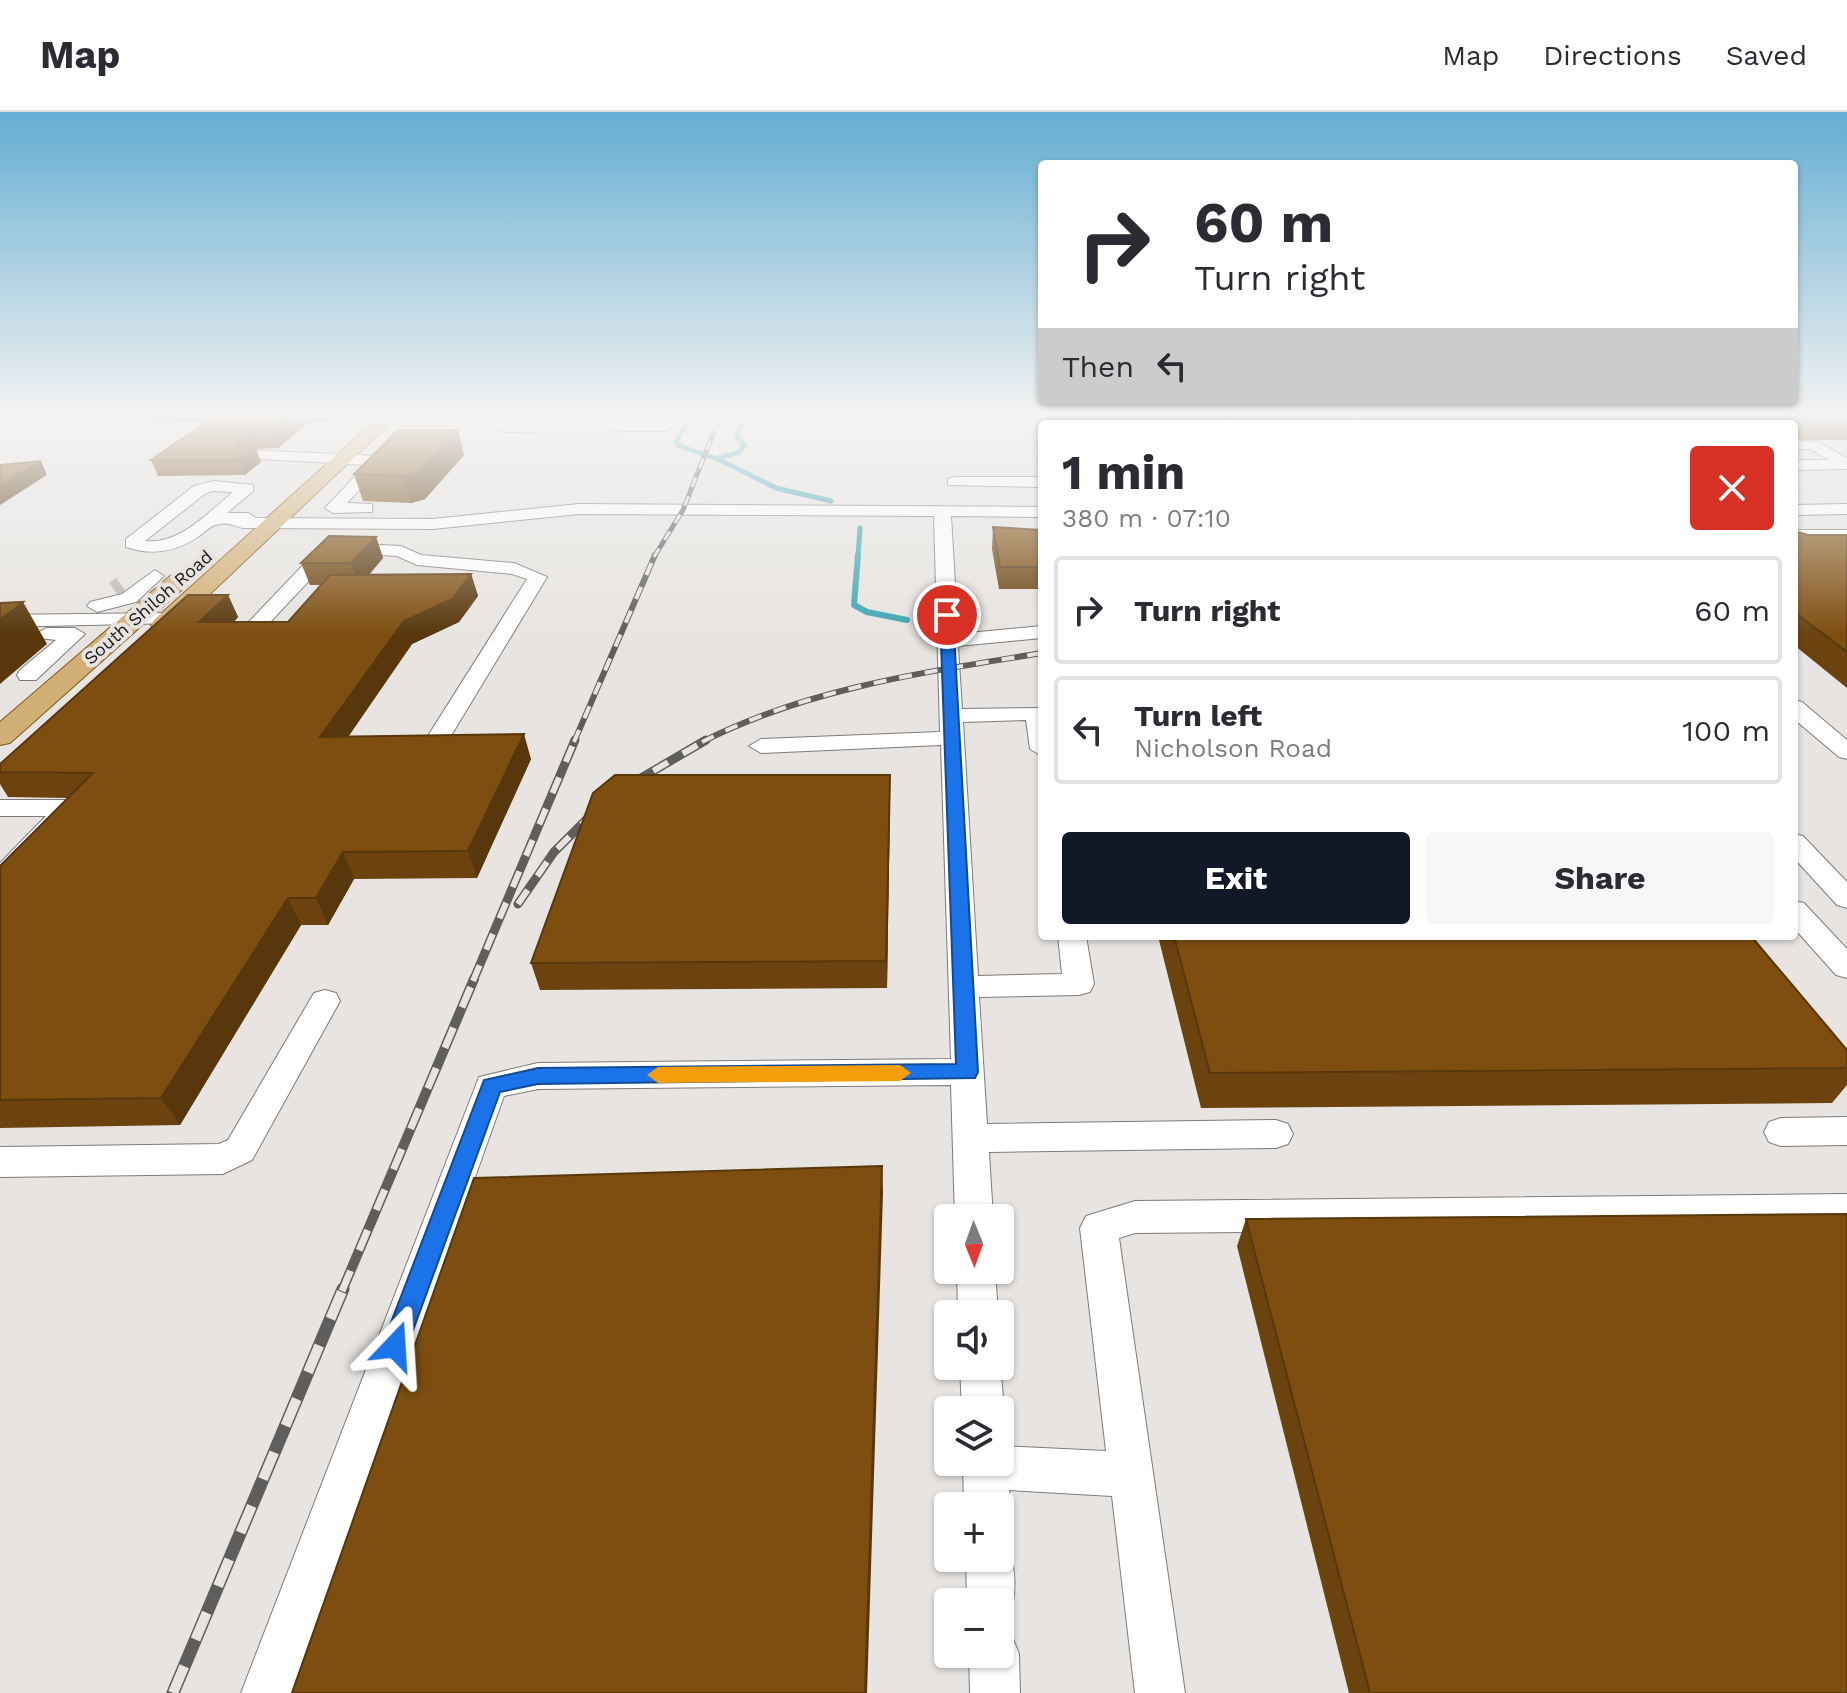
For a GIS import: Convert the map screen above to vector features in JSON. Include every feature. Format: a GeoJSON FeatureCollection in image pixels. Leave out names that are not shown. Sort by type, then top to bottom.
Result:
{"type":"FeatureCollection","features":[{"type":"Feature","properties":{"kind":"main road","name":"South Shiloh Road"},"geometry":{"type":"LineString","coordinates":[[0,737],[284,488]]}},
{"type":"Feature","properties":{"kind":"main road","name":"South Shiloh Road"},"geometry":{"type":"LineString","coordinates":[[147,640],[312,488]]}},
{"type":"Feature","properties":{"kind":"street"},"geometry":{"type":"LineString","coordinates":[[219,488],[200,489],[132,543],[159,545],[184,542],[244,488]]}},
{"type":"Feature","properties":{"kind":"street"},"geometry":{"type":"LineString","coordinates":[[353,488],[333,508],[414,508],[399,524]]}},
{"type":"Feature","properties":{"kind":"street"},"geometry":{"type":"LineString","coordinates":[[211,519],[399,524],[579,509],[1038,512]]}},
{"type":"Feature","properties":{"kind":"street"},"geometry":{"type":"LineString","coordinates":[[1798,510],[1847,509]]}},
{"type":"Feature","properties":{"kind":"street"},"geometry":{"type":"LineString","coordinates":[[942,511],[973,1204]]}},
{"type":"Feature","properties":{"kind":"street"},"geometry":{"type":"LineString","coordinates":[[1798,512],[1841,535]]}},
{"type":"Feature","properties":{"kind":"street"},"geometry":{"type":"LineString","coordinates":[[252,630],[352,524]]}},
{"type":"Feature","properties":{"kind":"street"},"geometry":{"type":"LineString","coordinates":[[1798,535],[1841,535]]}},
{"type":"Feature","properties":{"kind":"street"},"geometry":{"type":"LineString","coordinates":[[330,547],[401,551],[417,560],[514,569],[538,577],[438,739]]}},
{"type":"Feature","properties":{"kind":"street"},"geometry":{"type":"LineString","coordinates":[[80,620],[133,576],[183,576]]}},
{"type":"Feature","properties":{"kind":"street"},"geometry":{"type":"LineString","coordinates":[[97,606],[129,598],[155,576]]}},
{"type":"Feature","properties":{"kind":"street"},"geometry":{"type":"LineString","coordinates":[[0,621],[169,619]]}},
{"type":"Feature","properties":{"kind":"street"},"geometry":{"type":"LineString","coordinates":[[948,641],[1038,632]]}},
{"type":"Feature","properties":{"kind":"street"},"geometry":{"type":"LineString","coordinates":[[0,634],[75,634],[28,675]]}},
{"type":"Feature","properties":{"kind":"street"},"geometry":{"type":"LineString","coordinates":[[0,675],[72,674]]}},
{"type":"Feature","properties":{"kind":"street"},"geometry":{"type":"LineString","coordinates":[[1798,710],[1847,752]]}},
{"type":"Feature","properties":{"kind":"street"},"geometry":{"type":"LineString","coordinates":[[761,746],[952,727],[1036,713],[1038,725]]}},
{"type":"Feature","properties":{"kind":"street"},"geometry":{"type":"LineString","coordinates":[[0,808],[67,808],[0,879]]}},
{"type":"Feature","properties":{"kind":"street"},"geometry":{"type":"LineString","coordinates":[[1798,846],[1847,899]]}},
{"type":"Feature","properties":{"kind":"street"},"geometry":{"type":"LineString","coordinates":[[1798,914],[1847,968]]}},
{"type":"Feature","properties":{"kind":"street"},"geometry":{"type":"LineString","coordinates":[[964,987],[1079,984],[1073,940]]}},
{"type":"Feature","properties":{"kind":"street"},"geometry":{"type":"LineString","coordinates":[[0,1162],[223,1159],[240,1150],[325,1001]]}},
{"type":"Feature","properties":{"kind":"street"},"geometry":{"type":"LineString","coordinates":[[266,1693],[491,1086],[538,1076],[967,1072]]}},
{"type":"Feature","properties":{"kind":"street"},"geometry":{"type":"LineString","coordinates":[[1781,1132],[1847,1131]]}},
{"type":"Feature","properties":{"kind":"street"},"geometry":{"type":"LineString","coordinates":[[971,1138],[1276,1134]]}},
{"type":"Feature","properties":{"kind":"street"},"geometry":{"type":"LineString","coordinates":[[1160,1693],[1099,1228],[1135,1217],[1847,1210]]}},
{"type":"Feature","properties":{"kind":"street"},"geometry":{"type":"LineString","coordinates":[[986,1478],[1131,1475]]}},
{"type":"Feature","properties":{"kind":"street"},"geometry":{"type":"LineString","coordinates":[[994,1668],[995,1693]]}},
{"type":"Feature","properties":{"kind":"building"},"geometry":{"type":"Polygon","coordinates":[[[993,527],[1038,530],[1038,567],[1000,567],[993,527]]]}},
{"type":"Feature","properties":{"kind":"building"},"geometry":{"type":"Polygon","coordinates":[[[1798,532],[1847,535],[1847,652],[1798,615],[1798,532]]]}},
{"type":"Feature","properties":{"kind":"building"},"geometry":{"type":"Polygon","coordinates":[[[329,536],[376,537],[351,563],[301,563],[329,536]]]}},
{"type":"Feature","properties":{"kind":"building"},"geometry":{"type":"Polygon","coordinates":[[[471,574],[452,599],[404,621],[320,737],[524,734],[468,851],[343,852],[316,898],[288,898],[161,1098],[0,1100],[0,866],[93,773],[0,772],[0,764],[188,595],[228,595],[199,622],[288,622],[330,575],[471,574]]]}},
{"type":"Feature","properties":{"kind":"building"},"geometry":{"type":"Polygon","coordinates":[[[23,602],[0,620],[0,603],[23,602]]]}},
{"type":"Feature","properties":{"kind":"building"},"geometry":{"type":"Polygon","coordinates":[[[615,775],[890,775],[886,961],[531,963],[593,793],[615,775]]]}},
{"type":"Feature","properties":{"kind":"building"},"geometry":{"type":"Polygon","coordinates":[[[1175,940],[1754,940],[1847,1050],[1847,1068],[1210,1073],[1175,940]]]}},
{"type":"Feature","properties":{"kind":"building"},"geometry":{"type":"Polygon","coordinates":[[[882,1166],[865,1693],[292,1693],[474,1178],[882,1166]]]}},
{"type":"Feature","properties":{"kind":"building"},"geometry":{"type":"Polygon","coordinates":[[[1847,1214],[1847,1693],[1370,1693],[1246,1219],[1847,1214]]]}},
{"type":"Feature","properties":{"kind":"waterway"},"geometry":{"type":"LineString","coordinates":[[776,488],[831,501]]}},
{"type":"Feature","properties":{"kind":"waterway"},"geometry":{"type":"LineString","coordinates":[[858,557],[860,528]]}},
{"type":"Feature","properties":{"kind":"waterway"},"geometry":{"type":"LineString","coordinates":[[858,555],[854,605],[867,612],[907,620]]}},
{"type":"Feature","properties":{"kind":"tunnel"},"geometry":{"type":"LineString","coordinates":[[115,591],[122,586]]}},
{"type":"Feature","properties":{"kind":"railway"},"geometry":{"type":"LineString","coordinates":[[654,556],[683,510],[692,488]]}},
{"type":"Feature","properties":{"kind":"railway"},"geometry":{"type":"LineString","coordinates":[[574,742],[654,556]]}},
{"type":"Feature","properties":{"kind":"railway"},"geometry":{"type":"LineString","coordinates":[[705,741],[784,708],[868,684],[1038,654]]}},
{"type":"Feature","properties":{"kind":"railway"},"geometry":{"type":"LineString","coordinates":[[473,981],[575,740]]}},
{"type":"Feature","properties":{"kind":"railway"},"geometry":{"type":"LineString","coordinates":[[624,788],[705,741]]}},
{"type":"Feature","properties":{"kind":"railway"},"geometry":{"type":"LineString","coordinates":[[518,904],[554,852],[599,807]]}},
{"type":"Feature","properties":{"kind":"railway"},"geometry":{"type":"LineString","coordinates":[[342,1291],[474,979]]}},
{"type":"Feature","properties":{"kind":"railway"},"geometry":{"type":"LineString","coordinates":[[173,1693],[343,1289]]}},
{"type":"Feature","properties":{"kind":"slow traffic"},"geometry":{"type":"LineString","coordinates":[[658,1075],[900,1073]]}},
{"type":"Feature","properties":{"kind":"route"},"geometry":{"type":"LineString","coordinates":[[395,1346],[491,1086],[538,1076],[967,1072],[947,615]]}}]}
